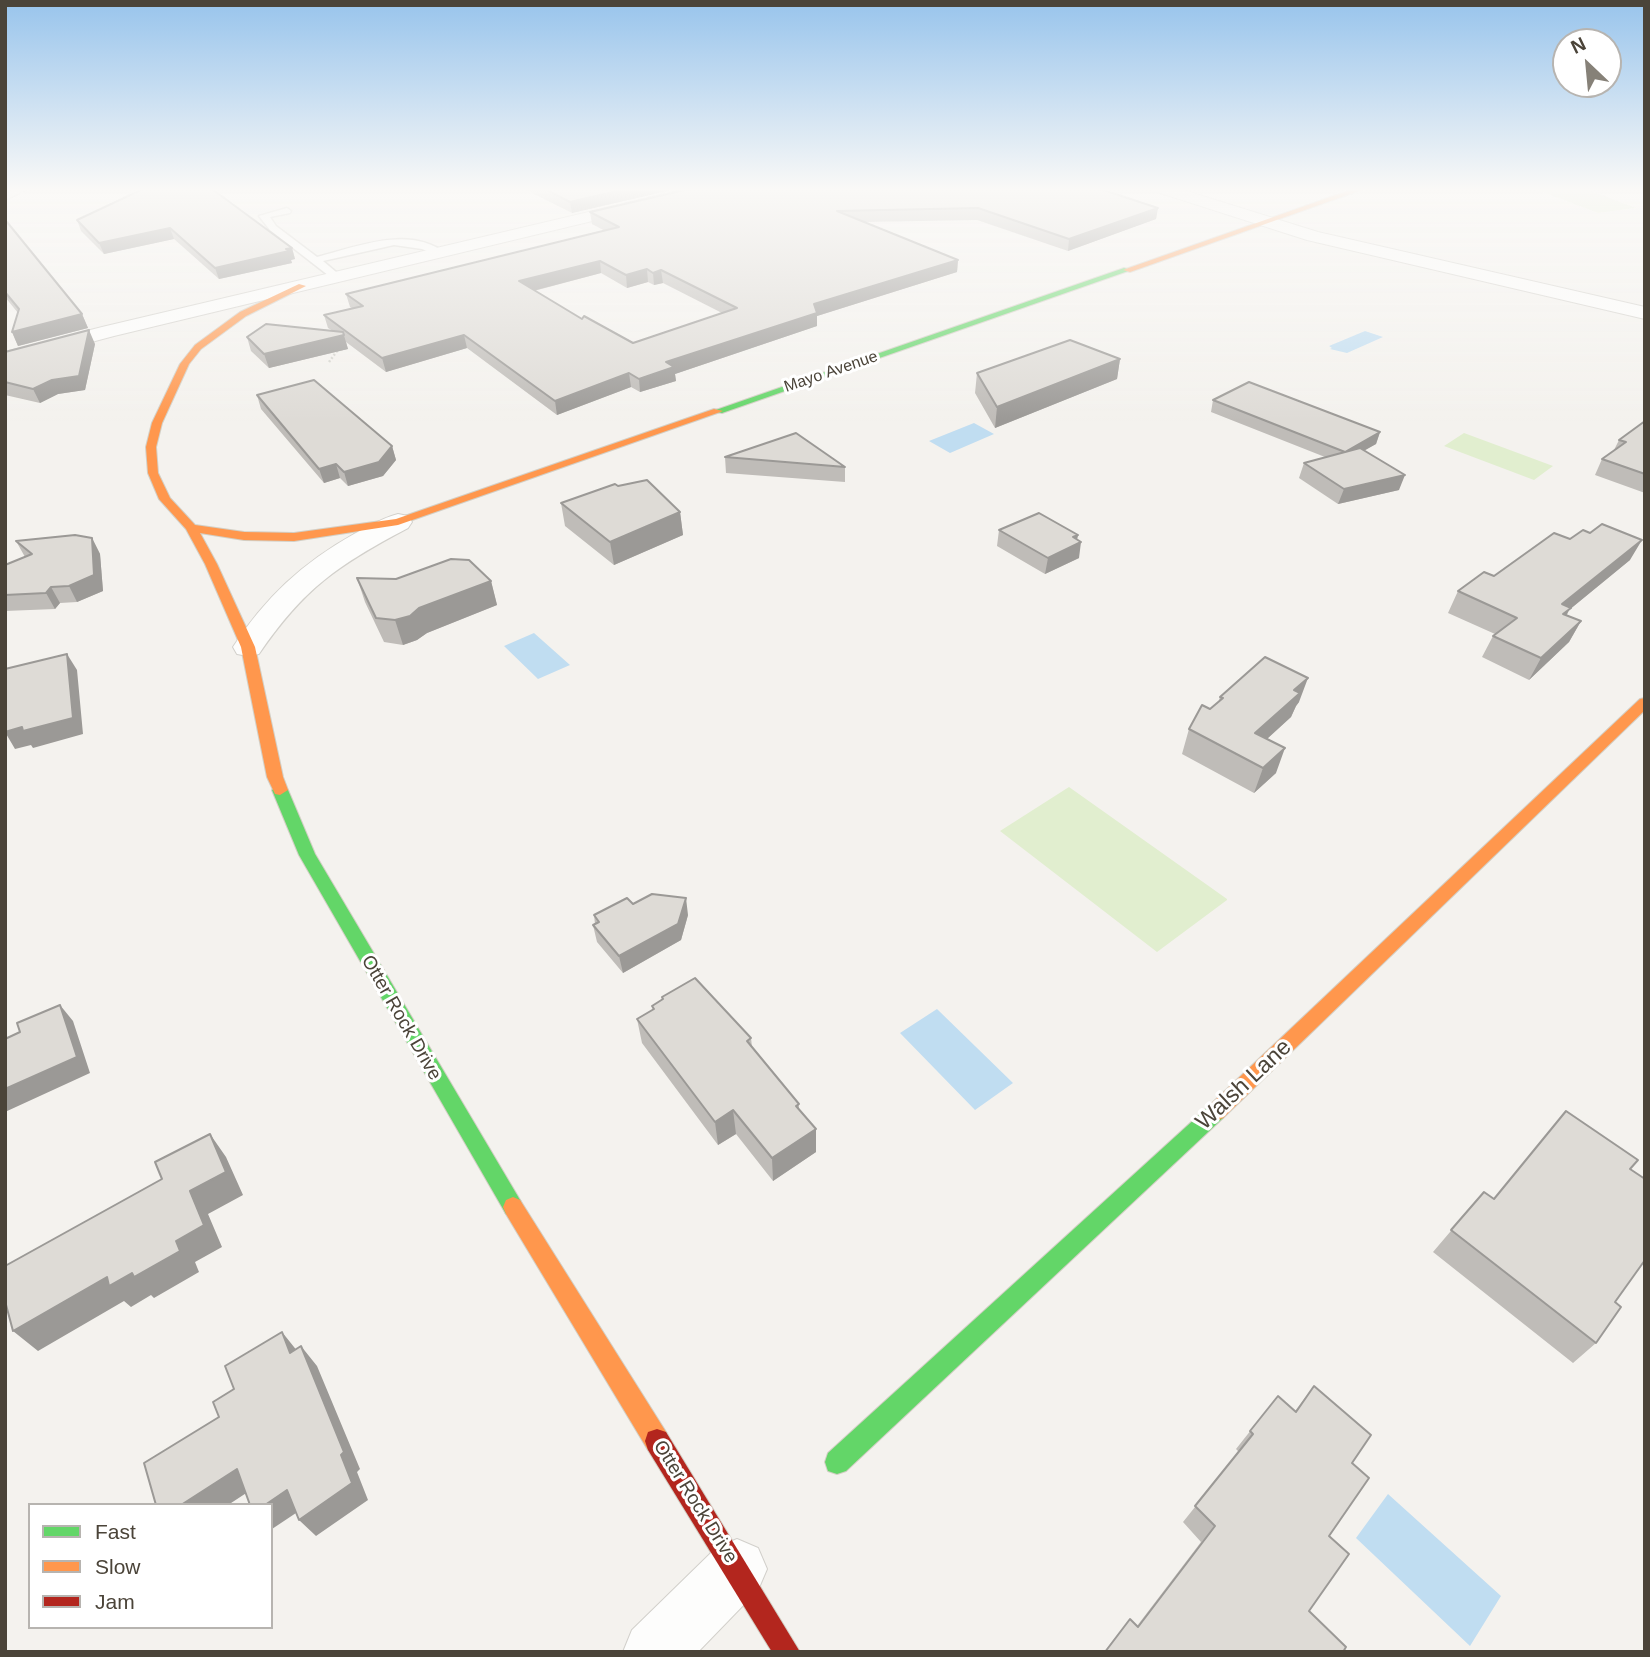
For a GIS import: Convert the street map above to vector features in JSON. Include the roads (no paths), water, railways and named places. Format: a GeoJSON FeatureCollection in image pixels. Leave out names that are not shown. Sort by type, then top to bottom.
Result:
{"type":"FeatureCollection","features":[{"type":"Feature","properties":{"kind":"street"},"geometry":{"type":"LineString","coordinates":[[5,359],[110,331],[383,266]]}},
{"type":"Feature","properties":{"kind":"street","name":"Mayo Avenue"},"geometry":{"type":"LineString","coordinates":[[191,528],[250,538],[286,538],[361,530],[398,522],[1134,266]]}},
{"type":"Feature","properties":{"kind":"street"},"geometry":{"type":"LineString","coordinates":[[1444,266],[1645,313]]}},
{"type":"Feature","properties":{"kind":"street","name":"Otter Rock Drive"},"geometry":{"type":"LineString","coordinates":[[302,286],[243,314],[198,347],[185,364],[157,423],[151,447],[153,472],[165,499],[191,528],[211,564],[248,647],[275,777],[307,855],[397,1014],[545,1261],[787,1652]]}},
{"type":"Feature","properties":{"kind":"street"},"geometry":{"type":"LineString","coordinates":[[110,331],[144,330],[176,334],[186,337],[198,347]]}},
{"type":"Feature","properties":{"kind":"street","name":"Mayo Avenue"},"geometry":{"type":"LineString","coordinates":[[248,647],[266,618],[305,577],[332,557],[398,522]]}},
{"type":"Feature","properties":{"kind":"street","name":"Walsh Lane"},"geometry":{"type":"LineString","coordinates":[[837,1462],[1225,1104],[1645,702]]}},
{"type":"Feature","properties":{"kind":"street"},"geometry":{"type":"LineString","coordinates":[[654,1652],[737,1569]]}},
{"type":"Feature","properties":{"kind":"lane"},"geometry":{"type":"LineString","coordinates":[[323,266],[337,277]]}},
{"type":"Feature","properties":{"kind":"water"},"geometry":{"type":"Polygon","coordinates":[[[1365,331],[1383,337],[1347,353],[1330,349],[1332,348],[1329,346],[1365,331]]]}},
{"type":"Feature","properties":{"kind":"water"},"geometry":{"type":"Polygon","coordinates":[[[974,423],[994,434],[950,453],[929,441],[974,423]]]}},
{"type":"Feature","properties":{"kind":"water"},"geometry":{"type":"Polygon","coordinates":[[[534,633],[570,665],[538,679],[504,646],[534,633]]]}},
{"type":"Feature","properties":{"kind":"water"},"geometry":{"type":"Polygon","coordinates":[[[937,1009],[1013,1083],[975,1110],[900,1033],[937,1009]]]}},
{"type":"Feature","properties":{"kind":"water"},"geometry":{"type":"Polygon","coordinates":[[[1388,1494],[1501,1596],[1470,1646],[1356,1538],[1388,1494]]]}}]}
